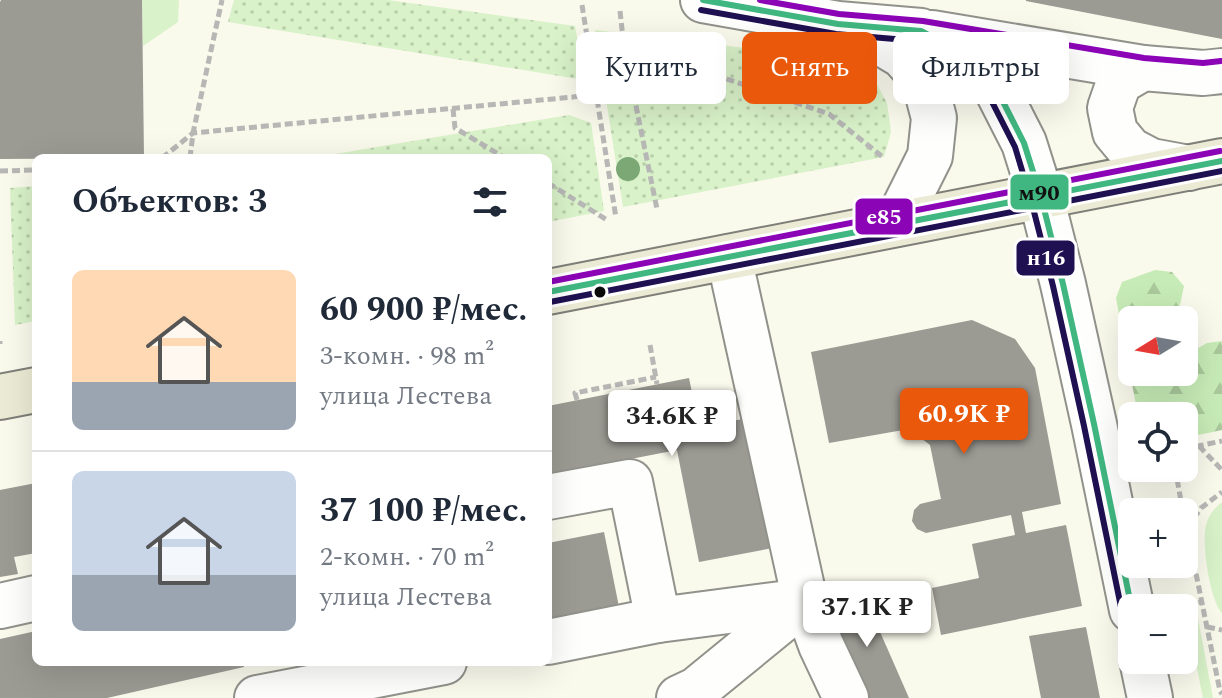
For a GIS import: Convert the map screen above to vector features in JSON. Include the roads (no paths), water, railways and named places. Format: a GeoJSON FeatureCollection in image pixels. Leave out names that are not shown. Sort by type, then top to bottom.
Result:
{"type":"FeatureCollection","features":[{"type":"Feature","properties":{"kind":"main road"},"geometry":{"type":"LineString","coordinates":[[552,291],[1205,164]]}},
{"type":"Feature","properties":{"kind":"main road"},"geometry":{"type":"LineString","coordinates":[[0,397],[32,391]]}},
{"type":"Feature","properties":{"kind":"street"},"geometry":{"type":"LineString","coordinates":[[703,0],[838,24],[921,31],[1143,68],[1203,73],[1222,71]]}},
{"type":"Feature","properties":{"kind":"street"},"geometry":{"type":"LineString","coordinates":[[838,24],[903,56],[924,80],[934,118],[930,156],[896,224]]}},
{"type":"Feature","properties":{"kind":"street"},"geometry":{"type":"LineString","coordinates":[[921,31],[956,50],[997,90],[1024,143],[1063,284],[1129,594]]}},
{"type":"Feature","properties":{"kind":"street"},"geometry":{"type":"LineString","coordinates":[[1143,68],[1119,82],[1110,108],[1115,132],[1130,150],[1151,161],[1205,164]]}},
{"type":"Feature","properties":{"kind":"street"},"geometry":{"type":"LineString","coordinates":[[729,257],[805,601],[846,698]]}},
{"type":"Feature","properties":{"kind":"street"},"geometry":{"type":"LineString","coordinates":[[552,496],[630,482],[658,620]]}},
{"type":"Feature","properties":{"kind":"street"},"geometry":{"type":"LineString","coordinates":[[0,606],[32,599]]}},
{"type":"Feature","properties":{"kind":"street"},"geometry":{"type":"LineString","coordinates":[[552,641],[658,620],[805,601]]}},
{"type":"Feature","properties":{"kind":"street"},"geometry":{"type":"LineString","coordinates":[[692,695],[805,601]]}},
{"type":"Feature","properties":{"kind":"street"},"geometry":{"type":"LineString","coordinates":[[257,698],[299,683],[416,666]]}},
{"type":"Feature","properties":{"kind":"street"},"geometry":{"type":"LineString","coordinates":[[1145,674],[1150,698]]}}]}
